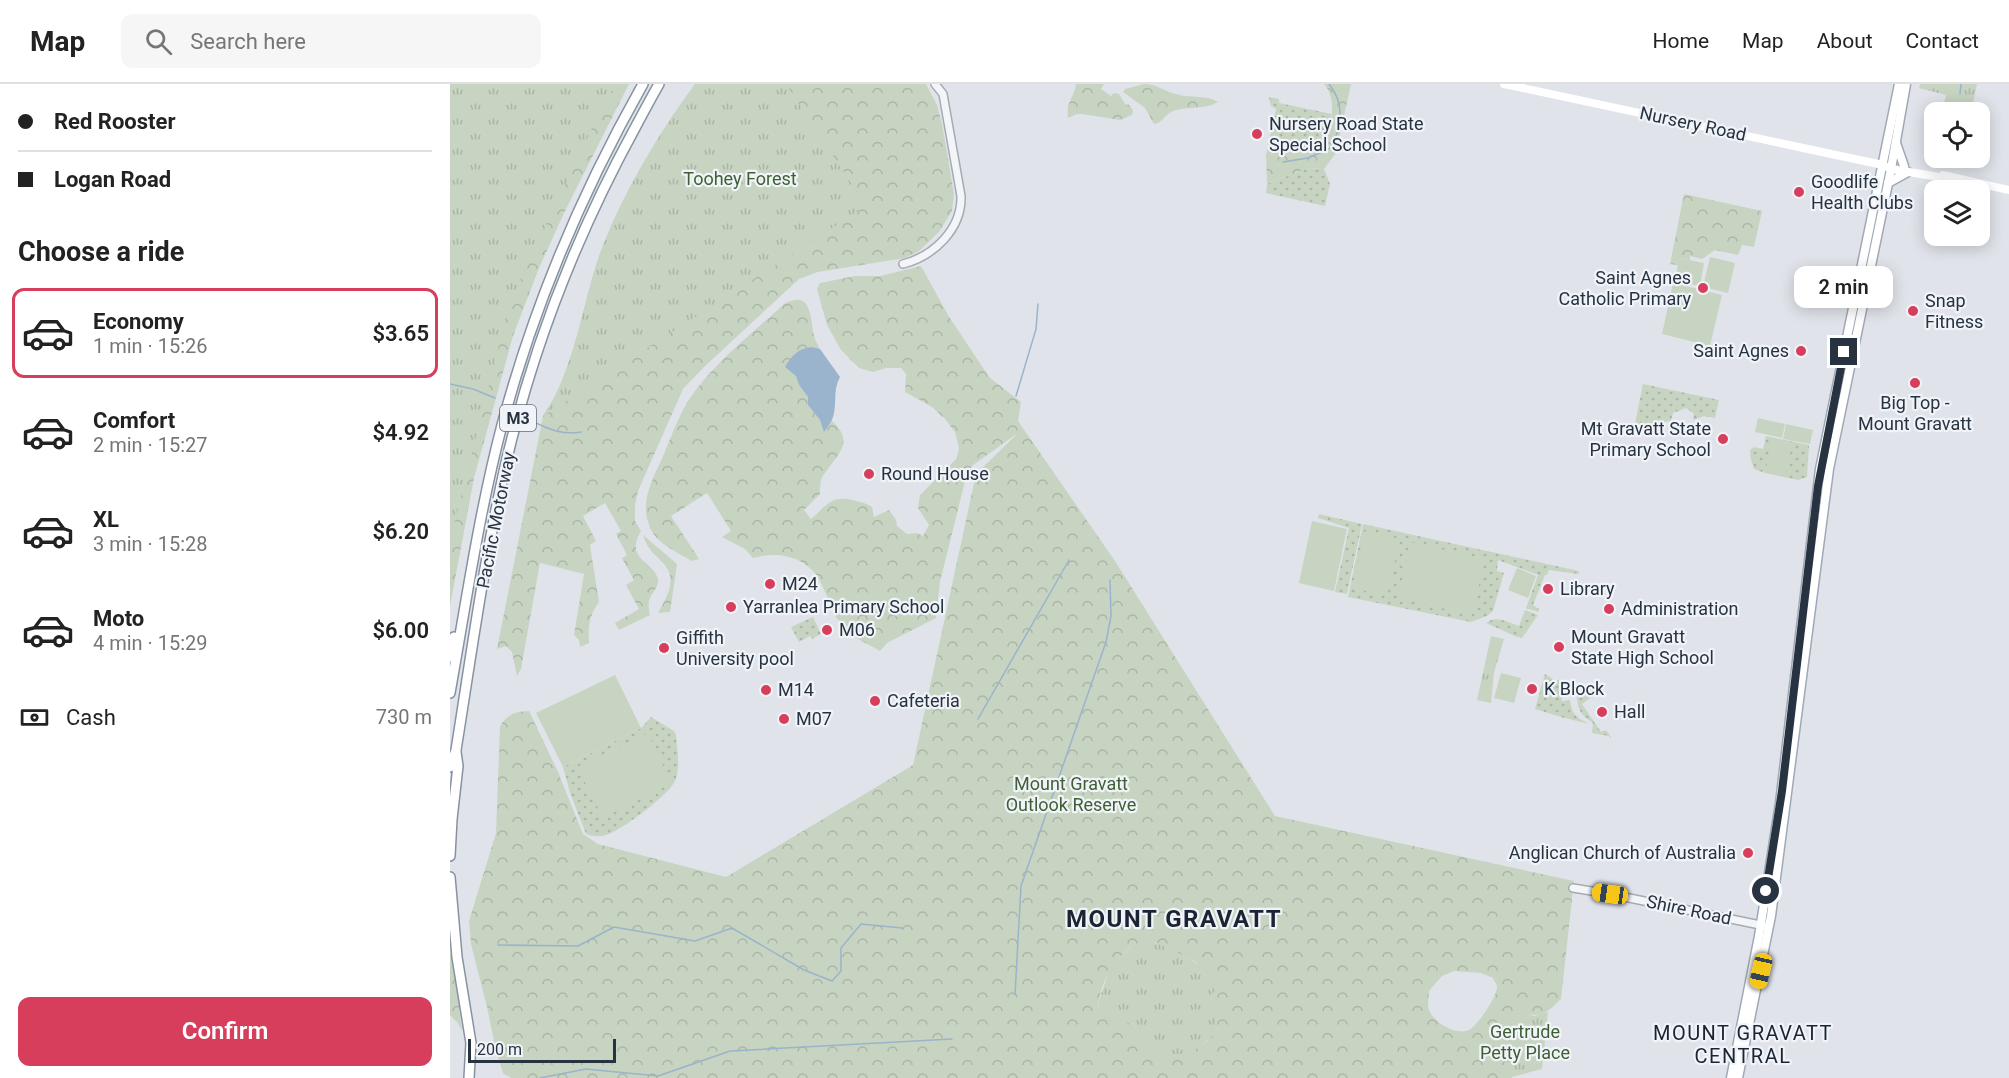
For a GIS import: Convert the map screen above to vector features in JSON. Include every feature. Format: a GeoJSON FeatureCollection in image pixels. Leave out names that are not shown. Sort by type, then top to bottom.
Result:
{"type":"FeatureCollection","features":[{"type":"Feature","properties":{"kind":"highway","name":"Pacific Motorway"},"geometry":{"type":"LineString","coordinates":[[450,693],[465,600],[495,453],[536,314],[581,204],[612,140],[643,84]]}},
{"type":"Feature","properties":{"kind":"highway","name":"Pacific Motorway"},"geometry":{"type":"LineString","coordinates":[[450,767],[456,750],[495,521],[525,391],[553,308],[580,241],[609,177],[659,84]]}},
{"type":"Feature","properties":{"kind":"highway"},"geometry":{"type":"LineString","coordinates":[[647,107],[656,99],[666,84]]}},
{"type":"Feature","properties":{"kind":"highway"},"geometry":{"type":"LineString","coordinates":[[450,657],[460,610],[465,600]]}},
{"type":"Feature","properties":{"kind":"highway"},"geometry":{"type":"LineString","coordinates":[[450,856],[458,766],[456,750]]}},
{"type":"Feature","properties":{"kind":"highway"},"geometry":{"type":"LineString","coordinates":[[450,877],[457,957],[471,1043],[468,1075]]}},
{"type":"Feature","properties":{"kind":"main road","name":"Nursery Road"},"geometry":{"type":"LineString","coordinates":[[1504,84],[2009,190]]}},
{"type":"Feature","properties":{"kind":"main road"},"geometry":{"type":"LineString","coordinates":[[1818,509],[1888,183],[1899,84]]}},
{"type":"Feature","properties":{"kind":"main road"},"geometry":{"type":"LineString","coordinates":[[1738,1078],[1765,926],[1818,509],[1822,460],[1896,143],[1906,84]]}},
{"type":"Feature","properties":{"kind":"main road"},"geometry":{"type":"LineString","coordinates":[[1888,183],[1906,169],[1896,143]]}},
{"type":"Feature","properties":{"kind":"main road"},"geometry":{"type":"LineString","coordinates":[[1731,1078],[1765,926]]}},
{"type":"Feature","properties":{"kind":"street"},"geometry":{"type":"LineString","coordinates":[[903,264],[921,259],[942,241],[951,230],[960,209],[961,196],[948,116],[943,94],[935,84]]}},
{"type":"Feature","properties":{"kind":"street","name":"Shire Road"},"geometry":{"type":"LineString","coordinates":[[1573,888],[1765,926]]}},
{"type":"Feature","properties":{"kind":"green space"},"geometry":{"type":"Polygon","coordinates":[[[450,84],[629,84],[565,211],[539,268],[513,336],[474,478],[450,606],[450,84]]]}},
{"type":"Feature","properties":{"kind":"green space"},"geometry":{"type":"Polygon","coordinates":[[[450,84],[615,84],[509,304],[450,541],[450,84]]]}},
{"type":"Feature","properties":{"kind":"green space"},"geometry":{"type":"Polygon","coordinates":[[[695,84],[926,84],[937,105],[942,124],[954,194],[952,211],[939,232],[919,251],[905,258],[818,272],[799,279],[683,389],[638,491],[635,505],[635,521],[641,531],[636,548],[638,554],[658,579],[649,601],[650,615],[619,630],[615,623],[639,609],[626,585],[634,580],[622,558],[627,555],[616,534],[621,531],[605,503],[583,516],[596,541],[590,545],[599,602],[590,621],[589,643],[580,647],[579,640],[574,635],[584,574],[540,563],[521,669],[517,676],[512,652],[506,646],[497,649],[543,416],[554,397],[571,356],[595,269],[611,226],[643,163],[695,84]]]}},
{"type":"Feature","properties":{"kind":"green space","name":"Toohey Forest"},"geometry":{"type":"Polygon","coordinates":[[[695,84],[786,84],[866,206],[543,416],[554,397],[571,356],[595,269],[611,226],[643,163],[695,84]]]}},
{"type":"Feature","properties":{"kind":"green space"},"geometry":{"type":"Polygon","coordinates":[[[1076,84],[1104,84],[1101,89],[1111,96],[1114,93],[1119,94],[1125,104],[1130,105],[1132,115],[1120,120],[1082,114],[1068,118],[1068,107],[1076,84]]]}},
{"type":"Feature","properties":{"kind":"green space"},"geometry":{"type":"Polygon","coordinates":[[[1144,84],[1153,85],[1172,93],[1208,98],[1218,102],[1208,106],[1173,111],[1154,124],[1145,108],[1123,92],[1125,89],[1144,84]]]}},
{"type":"Feature","properties":{"kind":"green space"},"geometry":{"type":"Polygon","coordinates":[[[1324,84],[1351,84],[1336,153],[1324,169],[1308,168],[1267,184],[1266,155],[1310,146],[1326,132],[1331,122],[1332,106],[1330,93],[1324,84]]]}},
{"type":"Feature","properties":{"kind":"green space"},"geometry":{"type":"Polygon","coordinates":[[[1920,84],[1977,84],[1973,102],[1944,102],[1946,95],[1919,88],[1920,84]]]}},
{"type":"Feature","properties":{"kind":"green space"},"geometry":{"type":"Polygon","coordinates":[[[1269,97],[1279,99],[1279,103],[1332,114],[1323,136],[1308,147],[1299,150],[1266,155],[1276,109],[1271,106],[1269,97]]]}},
{"type":"Feature","properties":{"kind":"green space"},"geometry":{"type":"Polygon","coordinates":[[[1308,168],[1324,169],[1330,184],[1325,206],[1266,193],[1267,184],[1308,168]]]}},
{"type":"Feature","properties":{"kind":"green space"},"geometry":{"type":"Polygon","coordinates":[[[1684,194],[1762,211],[1754,247],[1742,245],[1738,255],[1715,250],[1702,259],[1690,256],[1690,260],[1679,258],[1678,265],[1670,264],[1684,194]]]}},
{"type":"Feature","properties":{"kind":"green space"},"geometry":{"type":"Polygon","coordinates":[[[1710,257],[1735,263],[1728,293],[1703,287],[1710,257]]]}},
{"type":"Feature","properties":{"kind":"green space"},"geometry":{"type":"Polygon","coordinates":[[[1679,258],[1704,263],[1700,286],[1675,281],[1679,258]]]}},
{"type":"Feature","properties":{"kind":"green space","name":"Mount Gravatt Outlook Reserve"},"geometry":{"type":"Polygon","coordinates":[[[921,266],[948,315],[989,377],[1021,402],[1018,421],[1115,561],[1275,816],[1574,881],[1561,999],[1542,1014],[1518,1011],[1512,1078],[511,1078],[503,1073],[471,944],[469,921],[496,833],[500,726],[509,716],[529,711],[558,772],[583,834],[598,844],[726,877],[913,765],[976,474],[1018,433],[973,465],[967,473],[940,582],[936,618],[887,643],[880,651],[857,639],[845,629],[833,611],[819,579],[806,565],[790,557],[771,555],[753,558],[745,549],[722,537],[731,531],[707,493],[671,516],[699,559],[692,561],[660,540],[651,529],[646,514],[651,483],[680,415],[695,391],[726,356],[784,304],[800,300],[808,307],[814,336],[820,349],[812,347],[796,376],[799,385],[808,397],[808,405],[820,420],[824,431],[832,421],[843,437],[840,452],[821,480],[820,494],[804,510],[811,519],[834,500],[853,500],[872,507],[874,517],[889,510],[897,526],[907,534],[917,533],[923,536],[929,525],[918,508],[920,495],[957,458],[959,448],[955,432],[932,407],[905,392],[906,374],[901,368],[886,368],[873,372],[859,368],[841,350],[827,325],[817,289],[820,283],[855,276],[880,276],[921,266]],[[1155,942],[1132,945],[1119,959],[1104,982],[1098,1009],[1121,1023],[1132,1023],[1141,1036],[1160,1054],[1186,1054],[1208,1041],[1215,1027],[1211,996],[1216,988],[1196,962],[1155,942]],[[1454,971],[1442,976],[1429,991],[1428,1008],[1431,1015],[1446,1027],[1458,1031],[1469,1030],[1482,1017],[1491,1003],[1497,986],[1493,978],[1481,973],[1454,971]]]}},
{"type":"Feature","properties":{"kind":"green space"},"geometry":{"type":"Polygon","coordinates":[[[1673,283],[1722,295],[1710,346],[1662,334],[1673,283]]]}},
{"type":"Feature","properties":{"kind":"green space"},"geometry":{"type":"Polygon","coordinates":[[[1643,384],[1719,400],[1715,418],[1704,416],[1693,420],[1694,414],[1686,408],[1673,413],[1671,421],[1653,423],[1648,432],[1634,429],[1643,384]]]}},
{"type":"Feature","properties":{"kind":"green space"},"geometry":{"type":"Polygon","coordinates":[[[1758,418],[1785,424],[1782,438],[1755,432],[1758,418]]]}},
{"type":"Feature","properties":{"kind":"green space"},"geometry":{"type":"Polygon","coordinates":[[[1786,424],[1813,430],[1810,444],[1783,439],[1786,424]]]}},
{"type":"Feature","properties":{"kind":"green space"},"geometry":{"type":"Polygon","coordinates":[[[1766,436],[1809,445],[1807,477],[1798,480],[1754,469],[1750,450],[1754,447],[1763,449],[1766,436]]]}},
{"type":"Feature","properties":{"kind":"green space"},"geometry":{"type":"Polygon","coordinates":[[[1773,438],[1793,442],[1785,476],[1765,472],[1773,438]]]}},
{"type":"Feature","properties":{"kind":"green space"},"geometry":{"type":"Polygon","coordinates":[[[1319,514],[1362,524],[1347,594],[1335,592],[1349,528],[1318,518],[1319,514]]]}},
{"type":"Feature","properties":{"kind":"green space"},"geometry":{"type":"Polygon","coordinates":[[[1312,521],[1347,529],[1334,591],[1299,583],[1312,521]]]}},
{"type":"Feature","properties":{"kind":"green space"},"geometry":{"type":"Polygon","coordinates":[[[1363,524],[1579,571],[1579,574],[1549,570],[1533,605],[1539,609],[1538,612],[1526,608],[1538,575],[1498,560],[1497,571],[1504,573],[1493,611],[1471,622],[1348,597],[1363,524]]]}},
{"type":"Feature","properties":{"kind":"green space"},"geometry":{"type":"Polygon","coordinates":[[[1365,531],[1400,539],[1387,596],[1352,588],[1365,531]]]}},
{"type":"Feature","properties":{"kind":"green space"},"geometry":{"type":"Polygon","coordinates":[[[643,535],[677,564],[670,612],[658,613],[670,588],[670,574],[648,547],[643,535]]]}},
{"type":"Feature","properties":{"kind":"green space"},"geometry":{"type":"Polygon","coordinates":[[[1410,542],[1485,559],[1472,615],[1398,598],[1410,542]]]}},
{"type":"Feature","properties":{"kind":"green space"},"geometry":{"type":"Polygon","coordinates":[[[1517,568],[1536,576],[1528,598],[1508,590],[1517,568]]]}},
{"type":"Feature","properties":{"kind":"green space"},"geometry":{"type":"Polygon","coordinates":[[[1525,610],[1538,615],[1522,638],[1486,623],[1498,619],[1519,626],[1525,610]]]}},
{"type":"Feature","properties":{"kind":"green space"},"geometry":{"type":"Polygon","coordinates":[[[813,617],[821,634],[812,639],[810,636],[799,642],[791,627],[813,617]]]}},
{"type":"Feature","properties":{"kind":"green space"},"geometry":{"type":"Polygon","coordinates":[[[1491,636],[1504,639],[1494,673],[1491,703],[1477,700],[1491,636]]]}},
{"type":"Feature","properties":{"kind":"green space"},"geometry":{"type":"Polygon","coordinates":[[[1501,673],[1521,678],[1514,703],[1494,698],[1501,673]]]}},
{"type":"Feature","properties":{"kind":"green space"},"geometry":{"type":"Polygon","coordinates":[[[1545,674],[1554,680],[1559,680],[1562,701],[1570,700],[1576,715],[1590,724],[1535,709],[1545,674]]]}},
{"type":"Feature","properties":{"kind":"green space"},"geometry":{"type":"Polygon","coordinates":[[[615,675],[641,728],[563,767],[536,713],[615,675]]]}},
{"type":"Feature","properties":{"kind":"green space"},"geometry":{"type":"Polygon","coordinates":[[[1595,685],[1600,691],[1582,704],[1601,732],[1606,730],[1610,738],[1592,733],[1593,723],[1583,715],[1579,708],[1575,689],[1580,696],[1595,685]]]}},
{"type":"Feature","properties":{"kind":"green space"},"geometry":{"type":"Polygon","coordinates":[[[651,717],[674,731],[676,735],[678,764],[675,781],[655,802],[616,831],[600,836],[586,834],[570,793],[563,767],[641,728],[651,717]]]}},
{"type":"Feature","properties":{"kind":"green space"},"geometry":{"type":"Polygon","coordinates":[[[648,733],[671,783],[603,818],[577,767],[648,733]]]}},
{"type":"Feature","properties":{"kind":"green space"},"geometry":{"type":"Polygon","coordinates":[[[1148,940],[1189,958],[1215,980],[1216,988],[1211,996],[1215,1009],[1215,1027],[1212,1037],[1186,1054],[1155,1053],[1139,1043],[1141,1036],[1132,1023],[1116,1023],[1106,1019],[1098,1009],[1110,968],[1132,945],[1148,940]]]}},
{"type":"Feature","properties":{"kind":"green space"},"geometry":{"type":"Polygon","coordinates":[[[450,954],[453,954],[462,1031],[450,1015],[450,954]]]}},
{"type":"Feature","properties":{"kind":"green space","name":"Gertrude Petty Place"},"geometry":{"type":"Polygon","coordinates":[[[1519,1010],[1534,1016],[1548,1012],[1542,1069],[1512,1077],[1507,1043],[1510,1029],[1519,1010]]]}},
{"type":"Feature","properties":{"kind":"water"},"geometry":{"type":"Polygon","coordinates":[[[812,347],[820,349],[840,377],[836,388],[834,414],[824,432],[820,420],[808,405],[808,397],[799,385],[796,376],[785,367],[796,353],[812,347]]]}},
{"type":"Feature","properties":{"kind":"waterway"},"geometry":{"type":"LineString","coordinates":[[1283,162],[1308,158],[1333,147],[1340,107],[1329,84]]}},
{"type":"Feature","properties":{"kind":"waterway"},"geometry":{"type":"LineString","coordinates":[[1960,94],[1961,84]]}},
{"type":"Feature","properties":{"kind":"waterway"},"geometry":{"type":"LineString","coordinates":[[1016,396],[1036,329],[1038,304]]}},
{"type":"Feature","properties":{"kind":"waterway"},"geometry":{"type":"LineString","coordinates":[[450,384],[473,389],[495,398]]}},
{"type":"Feature","properties":{"kind":"waterway"},"geometry":{"type":"LineString","coordinates":[[536,423],[557,431],[581,432]]}},
{"type":"Feature","properties":{"kind":"waterway"},"geometry":{"type":"LineString","coordinates":[[978,719],[1069,560]]}},
{"type":"Feature","properties":{"kind":"waterway"},"geometry":{"type":"LineString","coordinates":[[1015,995],[1021,886],[1106,642],[1111,616],[1110,580]]}},
{"type":"Feature","properties":{"kind":"waterway"},"geometry":{"type":"LineString","coordinates":[[498,945],[578,946],[614,927],[695,941],[732,928],[804,970],[832,981],[841,971],[841,948],[861,924],[902,928]]}},
{"type":"Feature","properties":{"kind":"waterway"},"geometry":{"type":"LineString","coordinates":[[540,1078],[586,1069],[658,1076],[730,1051],[952,1039]]}},
{"type":"Feature","properties":{"kind":"place","name":"Nursery Road State Special School"},"geometry":{"type":"Point","coordinates":[1257,134]}},
{"type":"Feature","properties":{"kind":"place","name":"Goodlife Health Clubs"},"geometry":{"type":"Point","coordinates":[1799,192]}},
{"type":"Feature","properties":{"kind":"place","name":"Saint Agnes Catholic Primary"},"geometry":{"type":"Point","coordinates":[1703,288]}},
{"type":"Feature","properties":{"kind":"place","name":"Snap Fitness"},"geometry":{"type":"Point","coordinates":[1913,311]}},
{"type":"Feature","properties":{"kind":"place","name":"Saint Agnes"},"geometry":{"type":"Point","coordinates":[1801,351]}},
{"type":"Feature","properties":{"kind":"place","name":"Big Top - Mount Gravatt"},"geometry":{"type":"Point","coordinates":[1915,383]}},
{"type":"Feature","properties":{"kind":"place","name":"Mt Gravatt State Primary School"},"geometry":{"type":"Point","coordinates":[1723,439]}},
{"type":"Feature","properties":{"kind":"place","name":"Round House"},"geometry":{"type":"Point","coordinates":[869,474]}},
{"type":"Feature","properties":{"kind":"place","name":"M24"},"geometry":{"type":"Point","coordinates":[770,584]}},
{"type":"Feature","properties":{"kind":"place","name":"Library"},"geometry":{"type":"Point","coordinates":[1548,589]}},
{"type":"Feature","properties":{"kind":"place","name":"Yarranlea Primary School"},"geometry":{"type":"Point","coordinates":[731,607]}},
{"type":"Feature","properties":{"kind":"place","name":"Administration"},"geometry":{"type":"Point","coordinates":[1609,609]}},
{"type":"Feature","properties":{"kind":"place","name":"M06"},"geometry":{"type":"Point","coordinates":[827,630]}},
{"type":"Feature","properties":{"kind":"place","name":"Mount Gravatt State High School"},"geometry":{"type":"Point","coordinates":[1559,647]}},
{"type":"Feature","properties":{"kind":"place","name":"Giffith University pool"},"geometry":{"type":"Point","coordinates":[664,648]}},
{"type":"Feature","properties":{"kind":"place","name":"K Block"},"geometry":{"type":"Point","coordinates":[1532,689]}},
{"type":"Feature","properties":{"kind":"place","name":"M14"},"geometry":{"type":"Point","coordinates":[766,690]}},
{"type":"Feature","properties":{"kind":"place","name":"Cafeteria"},"geometry":{"type":"Point","coordinates":[875,701]}},
{"type":"Feature","properties":{"kind":"place","name":"Hall"},"geometry":{"type":"Point","coordinates":[1602,712]}},
{"type":"Feature","properties":{"kind":"place","name":"M07"},"geometry":{"type":"Point","coordinates":[784,719]}},
{"type":"Feature","properties":{"kind":"place","name":"Anglican Church of Australia"},"geometry":{"type":"Point","coordinates":[1748,853]}},
{"type":"Feature","properties":{"kind":"district","name":"MOUNT GRAVATT"},"geometry":{"type":"Point","coordinates":[1174,919]}},
{"type":"Feature","properties":{"kind":"district","name":"MOUNT GRAVATT CENTRAL"},"geometry":{"type":"Point","coordinates":[1743,1044]}},
{"type":"Feature","properties":{"kind":"route"},"geometry":{"type":"LineString","coordinates":[[1766,891],[1782,791],[1818,486],[1844,352]]}}]}
